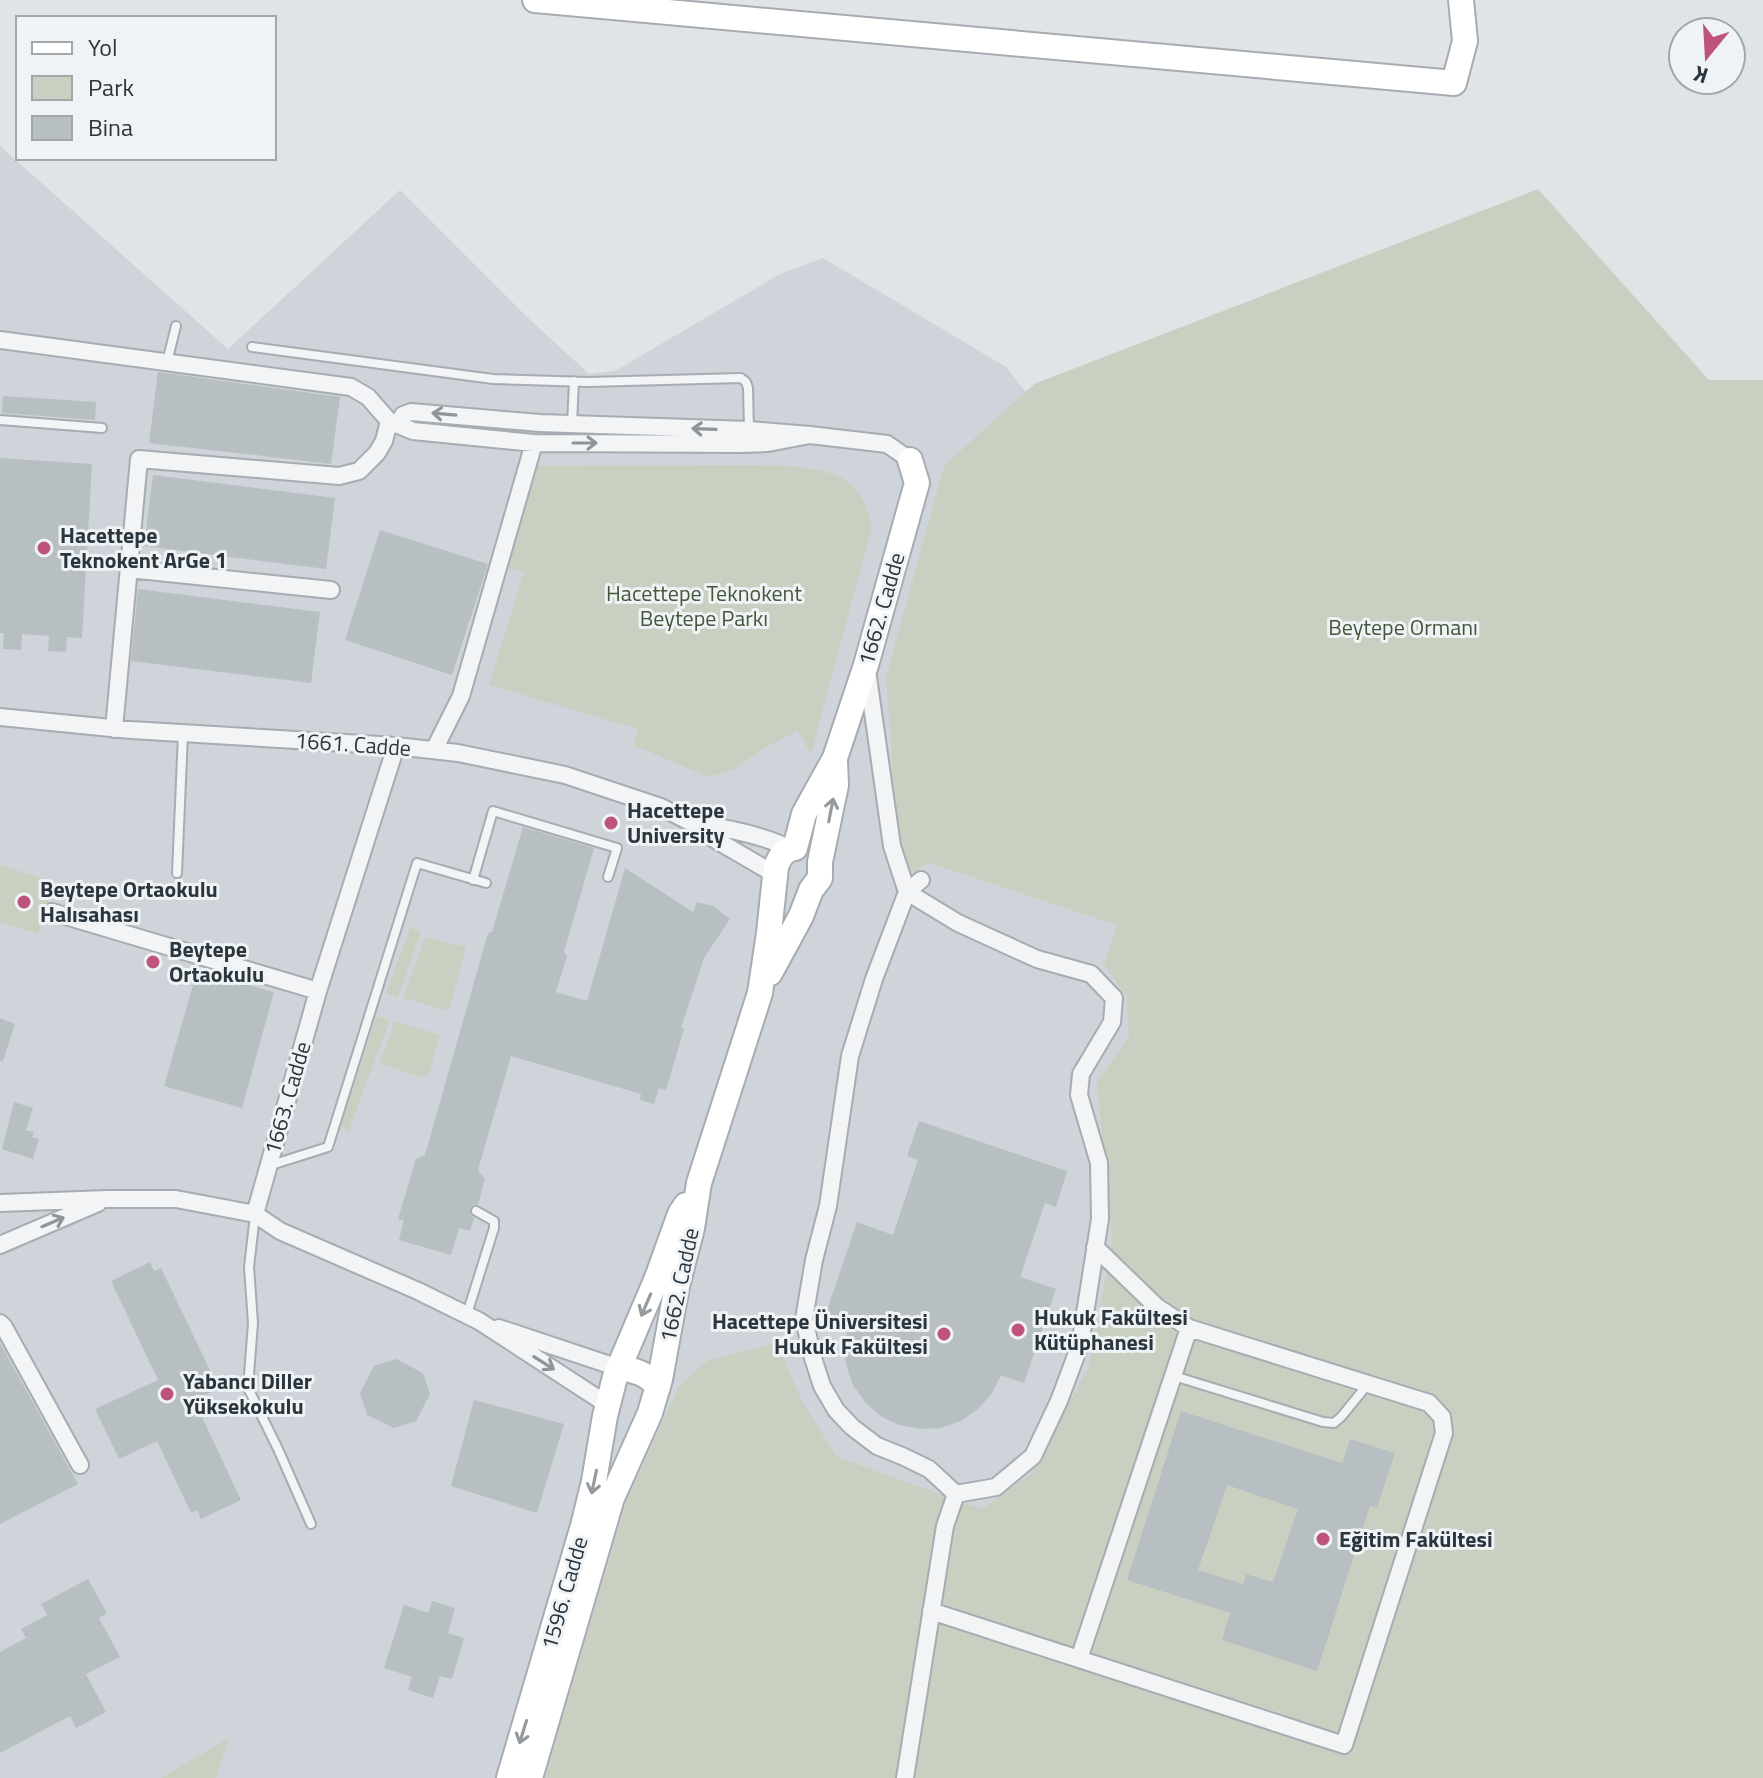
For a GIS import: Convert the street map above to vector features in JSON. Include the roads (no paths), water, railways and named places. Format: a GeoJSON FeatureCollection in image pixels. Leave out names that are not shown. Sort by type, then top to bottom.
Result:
{"type":"FeatureCollection","features":[{"type":"Feature","properties":{"kind":"street"},"geometry":{"type":"LineString","coordinates":[[535,0],[1454,83],[1465,41],[1461,0]]}},
{"type":"Feature","properties":{"kind":"street"},"geometry":{"type":"LineString","coordinates":[[0,340],[351,387],[368,397],[393,423],[413,431],[534,443],[742,444],[768,443],[810,435]]}},
{"type":"Feature","properties":{"kind":"street"},"geometry":{"type":"LineString","coordinates":[[114,729],[139,459],[339,476],[359,471],[377,453],[393,423],[411,412],[572,425],[749,430],[810,435],[887,444],[910,460]]}},
{"type":"Feature","properties":{"kind":"street"},"geometry":{"type":"LineString","coordinates":[[434,750],[461,696],[534,443]]}},
{"type":"Feature","properties":{"kind":"street","name":"1662. Cadde"},"geometry":{"type":"LineString","coordinates":[[646,1421],[658,1387],[699,1183],[760,993],[778,859],[793,848],[804,814],[835,758],[866,665],[917,483],[910,460]]}},
{"type":"Feature","properties":{"kind":"street"},"geometry":{"type":"LineString","coordinates":[[129,569],[331,590]]}},
{"type":"Feature","properties":{"kind":"street"},"geometry":{"type":"LineString","coordinates":[[866,665],[892,846],[907,892],[958,923],[1037,959],[1091,974],[1114,998],[1112,1022],[1081,1074],[1079,1095],[1099,1163],[1100,1219],[1080,1345],[1059,1401],[1033,1456],[996,1487],[956,1494]]}},
{"type":"Feature","properties":{"kind":"street","name":"1661. Cadde"},"geometry":{"type":"LineString","coordinates":[[0,717],[114,729],[396,746],[458,753],[565,775],[661,807],[776,875]]}},
{"type":"Feature","properties":{"kind":"street","name":"1663. Cadde"},"geometry":{"type":"LineString","coordinates":[[255,1214],[318,991],[396,746]]}},
{"type":"Feature","properties":{"kind":"street","name":"1662. Cadde"},"geometry":{"type":"LineString","coordinates":[[760,993],[801,916],[811,890],[820,878],[820,862],[836,785],[835,758]]}},
{"type":"Feature","properties":{"kind":"street","name":"1661. Cadde"},"geometry":{"type":"LineString","coordinates":[[694,824],[716,826],[793,848]]}},
{"type":"Feature","properties":{"kind":"street"},"geometry":{"type":"LineString","coordinates":[[793,848],[810,851],[820,862]]}},
{"type":"Feature","properties":{"kind":"street"},"geometry":{"type":"LineString","coordinates":[[776,875],[783,888],[789,891],[811,890]]}},
{"type":"Feature","properties":{"kind":"street"},"geometry":{"type":"LineString","coordinates":[[921,880],[907,892],[874,979],[850,1056],[828,1206],[814,1260],[804,1319],[822,1386],[836,1410],[877,1446],[929,1469],[956,1494]]}},
{"type":"Feature","properties":{"kind":"street"},"geometry":{"type":"LineString","coordinates":[[52,912],[318,991]]}},
{"type":"Feature","properties":{"kind":"street","name":"1662. Cadde"},"geometry":{"type":"LineString","coordinates":[[608,1405],[619,1368],[680,1214],[699,1183]]}},
{"type":"Feature","properties":{"kind":"street"},"geometry":{"type":"LineString","coordinates":[[0,1245],[107,1199]]}},
{"type":"Feature","properties":{"kind":"street"},"geometry":{"type":"LineString","coordinates":[[0,1203],[176,1199],[255,1214],[280,1231],[473,1318],[618,1412],[646,1421]]}},
{"type":"Feature","properties":{"kind":"street"},"geometry":{"type":"LineString","coordinates":[[931,1611],[1344,1745],[1444,1433],[1442,1417],[1429,1403],[1189,1328],[1157,1307],[1095,1247]]}},
{"type":"Feature","properties":{"kind":"street"},"geometry":{"type":"LineString","coordinates":[[473,1318],[641,1373],[658,1387]]}},
{"type":"Feature","properties":{"kind":"street"},"geometry":{"type":"LineString","coordinates":[[0,1323],[80,1465]]}},
{"type":"Feature","properties":{"kind":"street"},"geometry":{"type":"LineString","coordinates":[[1079,1659],[1189,1328]]}},
{"type":"Feature","properties":{"kind":"street","name":"1596. Cadde"},"geometry":{"type":"LineString","coordinates":[[509,1778],[583,1526],[608,1405]]}},
{"type":"Feature","properties":{"kind":"street","name":"1596. Cadde"},"geometry":{"type":"LineString","coordinates":[[530,1778],[603,1528],[618,1484],[646,1421]]}},
{"type":"Feature","properties":{"kind":"street"},"geometry":{"type":"LineString","coordinates":[[905,1778],[945,1526],[956,1494]]}},
{"type":"Feature","properties":{"kind":"lane"},"geometry":{"type":"LineString","coordinates":[[167,363],[176,326]]}},
{"type":"Feature","properties":{"kind":"lane"},"geometry":{"type":"LineString","coordinates":[[252,347],[493,379],[741,378],[748,388],[749,430]]}},
{"type":"Feature","properties":{"kind":"lane"},"geometry":{"type":"LineString","coordinates":[[572,425],[574,381]]}},
{"type":"Feature","properties":{"kind":"lane"},"geometry":{"type":"LineString","coordinates":[[0,420],[102,428]]}},
{"type":"Feature","properties":{"kind":"lane"},"geometry":{"type":"LineString","coordinates":[[177,873],[183,734]]}},
{"type":"Feature","properties":{"kind":"lane"},"geometry":{"type":"LineString","coordinates":[[473,880],[493,811],[617,848],[608,877]]}},
{"type":"Feature","properties":{"kind":"lane"},"geometry":{"type":"LineString","coordinates":[[268,1166],[328,1147],[417,863],[486,883]]}},
{"type":"Feature","properties":{"kind":"lane"},"geometry":{"type":"LineString","coordinates":[[473,1318],[494,1228],[494,1221],[476,1211]]}},
{"type":"Feature","properties":{"kind":"lane"},"geometry":{"type":"LineString","coordinates":[[255,1214],[249,1267],[253,1323],[248,1388],[311,1524]]}},
{"type":"Feature","properties":{"kind":"lane"},"geometry":{"type":"LineString","coordinates":[[1173,1375],[1334,1423],[1368,1384]]}},
{"type":"Feature","properties":{"kind":"place","name":"Hacettepe Teknokent ArGe 1"},"geometry":{"type":"Point","coordinates":[44,548]}},
{"type":"Feature","properties":{"kind":"place","name":"Hacettepe University"},"geometry":{"type":"Point","coordinates":[611,823]}},
{"type":"Feature","properties":{"kind":"place","name":"Beytepe Ortaokulu Halısahası"},"geometry":{"type":"Point","coordinates":[24,902]}},
{"type":"Feature","properties":{"kind":"place","name":"Beytepe Ortaokulu"},"geometry":{"type":"Point","coordinates":[153,962]}},
{"type":"Feature","properties":{"kind":"place","name":"Hukuk Fakültesi Kütüphanesi"},"geometry":{"type":"Point","coordinates":[1018,1330]}},
{"type":"Feature","properties":{"kind":"place","name":"Hacettepe Üniversitesi Hukuk Fakültesi"},"geometry":{"type":"Point","coordinates":[944,1334]}},
{"type":"Feature","properties":{"kind":"place","name":"Yabancı Diller Yüksekokulu"},"geometry":{"type":"Point","coordinates":[167,1394]}},
{"type":"Feature","properties":{"kind":"place","name":"Eğitim Fakültesi"},"geometry":{"type":"Point","coordinates":[1323,1539]}},
{"type":"Feature","properties":{"kind":"park label","name":"Hacettepe Teknokent Beytepe Parkı"},"geometry":{"type":"Point","coordinates":[704,606]}},
{"type":"Feature","properties":{"kind":"park label","name":"Beytepe Ormanı"},"geometry":{"type":"Point","coordinates":[1403,627]}}]}
